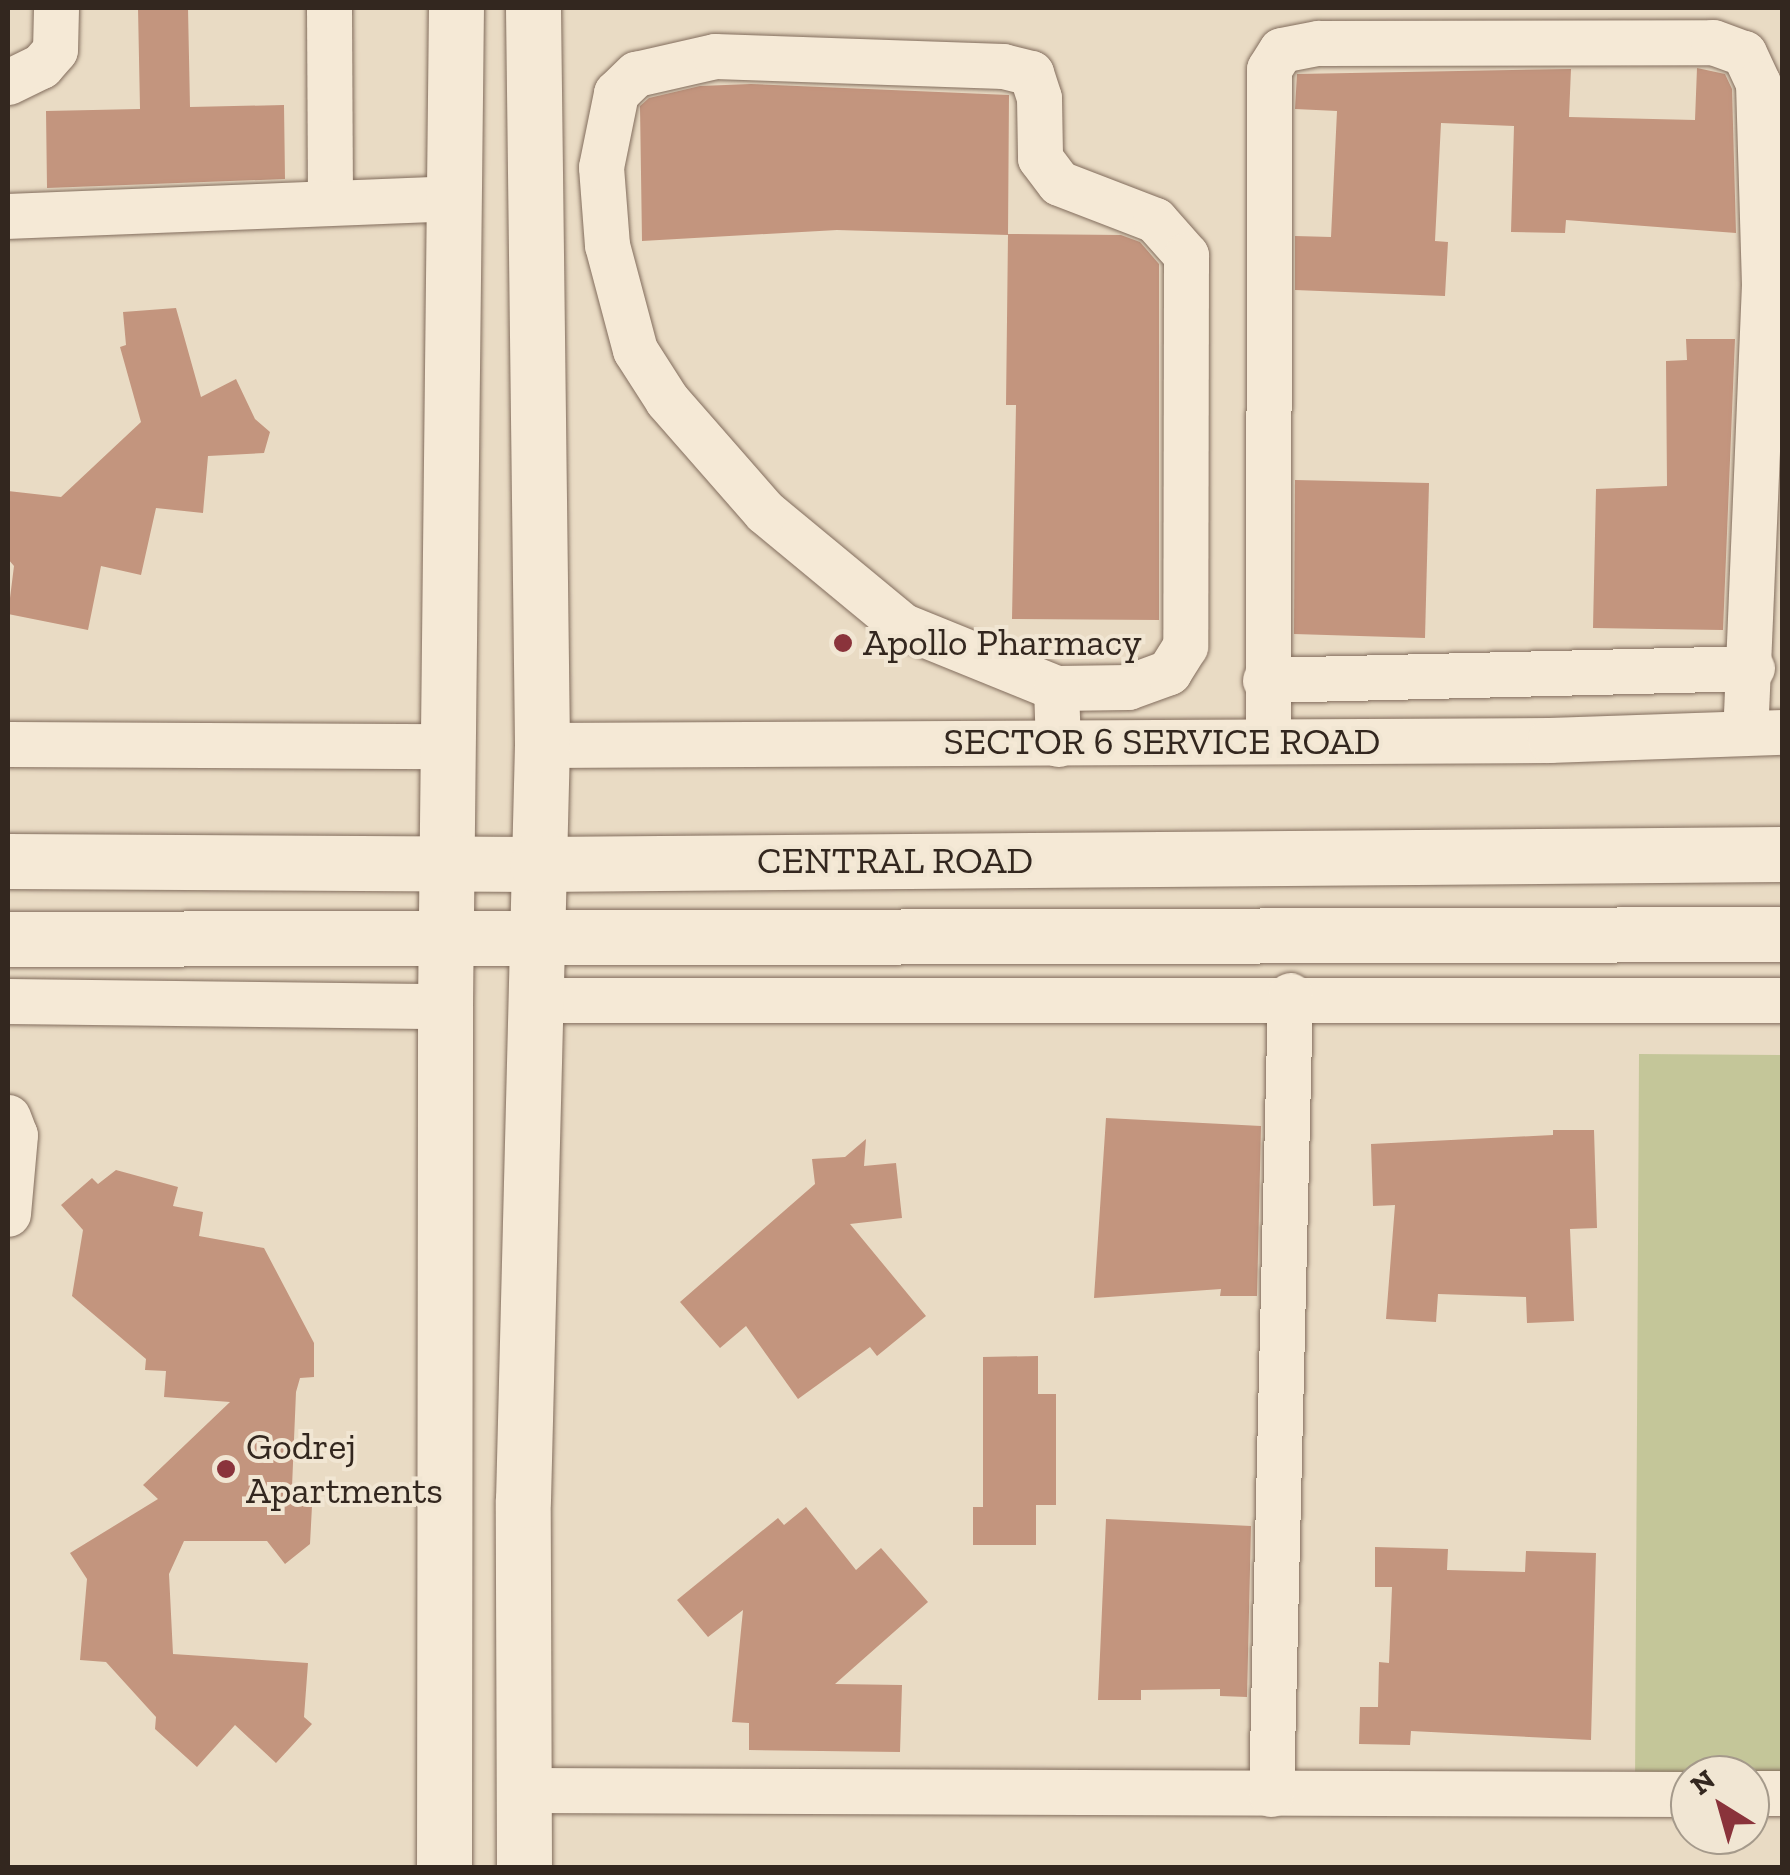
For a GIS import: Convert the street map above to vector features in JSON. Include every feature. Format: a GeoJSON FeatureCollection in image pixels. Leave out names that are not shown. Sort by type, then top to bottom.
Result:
{"type":"FeatureCollection","features":[{"type":"Feature","properties":{"kind":"street"},"geometry":{"type":"LineString","coordinates":[[8,82],[42,66],[54,50],[56,8]]}},
{"type":"Feature","properties":{"kind":"street"},"geometry":{"type":"LineString","coordinates":[[329,8],[330,202]]}},
{"type":"Feature","properties":{"kind":"street"},"geometry":{"type":"LineString","coordinates":[[444,1868],[444,1006],[456,8]]}},
{"type":"Feature","properties":{"kind":"street"},"geometry":{"type":"LineString","coordinates":[[524,1868],[523,1500],[542,744],[533,8]]}},
{"type":"Feature","properties":{"kind":"street"},"geometry":{"type":"LineString","coordinates":[[1268,742],[1265,680],[1269,69],[1281,50],[1318,42],[1714,42],[1744,53],[1758,84],[1764,284],[1752,668],[1764,732]]}},
{"type":"Feature","properties":{"kind":"street"},"geometry":{"type":"LineString","coordinates":[[715,56],[1004,66],[1031,73],[1040,98],[1040,158],[1059,183],[1155,220],[1186,256],[1184,646],[1169,672],[1128,687],[1056,688],[903,626],[765,512],[667,400],[634,350],[607,245],[602,167],[616,93],[636,74],[715,56]]}},
{"type":"Feature","properties":{"kind":"street"},"geometry":{"type":"LineString","coordinates":[[8,216],[454,198]]}},
{"type":"Feature","properties":{"kind":"street"},"geometry":{"type":"LineString","coordinates":[[1265,680],[1752,668]]}},
{"type":"Feature","properties":{"kind":"street"},"geometry":{"type":"LineString","coordinates":[[1056,688],[1058,744]]}},
{"type":"Feature","properties":{"kind":"street","name":"SECTOR 6 SERVICE ROAD"},"geometry":{"type":"LineString","coordinates":[[542,744],[1268,742],[1764,732]]}},
{"type":"Feature","properties":{"kind":"street"},"geometry":{"type":"LineString","coordinates":[[8,744],[450,746]]}},
{"type":"Feature","properties":{"kind":"street","name":"CENTRAL ROAD"},"geometry":{"type":"LineString","coordinates":[[8,861],[537,864],[1782,854]]}},
{"type":"Feature","properties":{"kind":"street","name":"CENTRAL ROAD"},"geometry":{"type":"LineString","coordinates":[[8,939],[535,941],[1782,934]]}},
{"type":"Feature","properties":{"kind":"street"},"geometry":{"type":"LineString","coordinates":[[535,1000],[1290,995],[1782,1000]]}},
{"type":"Feature","properties":{"kind":"street"},"geometry":{"type":"LineString","coordinates":[[1271,1794],[1290,995]]}},
{"type":"Feature","properties":{"kind":"street"},"geometry":{"type":"LineString","coordinates":[[8,1002],[444,1006]]}},
{"type":"Feature","properties":{"kind":"street"},"geometry":{"type":"LineString","coordinates":[[8,1117],[15,1135],[8,1214]]}},
{"type":"Feature","properties":{"kind":"street"},"geometry":{"type":"LineString","coordinates":[[526,1790],[1670,1794]]}},
{"type":"Feature","properties":{"kind":"green space"},"geometry":{"type":"Polygon","coordinates":[[[1639,1054],[1782,1055],[1782,1789],[1770,1784],[1770,1755],[1670,1755],[1670,1780],[1635,1789],[1639,1054]]]}},
{"type":"Feature","properties":{"kind":"building"},"geometry":{"type":"Polygon","coordinates":[[[138,8],[188,8],[190,107],[284,105],[285,179],[47,188],[46,111],[140,109],[138,8]]]}},
{"type":"Feature","properties":{"kind":"building"},"geometry":{"type":"Polygon","coordinates":[[[1697,68],[1725,74],[1732,89],[1736,233],[1566,220],[1565,233],[1511,232],[1514,126],[1441,123],[1435,241],[1448,242],[1445,296],[1295,290],[1295,236],[1331,237],[1337,111],[1295,109],[1297,74],[1571,69],[1569,117],[1695,120],[1697,68]]]}},
{"type":"Feature","properties":{"kind":"building"},"geometry":{"type":"Polygon","coordinates":[[[751,84],[1009,95],[1008,235],[837,230],[642,241],[640,106],[649,98],[700,86],[751,84]]]}},
{"type":"Feature","properties":{"kind":"building"},"geometry":{"type":"Polygon","coordinates":[[[1008,234],[1121,235],[1140,242],[1159,264],[1159,620],[1012,619],[1016,405],[1006,405],[1008,234]]]}},
{"type":"Feature","properties":{"kind":"building"},"geometry":{"type":"Polygon","coordinates":[[[176,308],[201,397],[236,379],[255,419],[270,432],[264,453],[208,456],[203,513],[156,508],[141,575],[101,566],[88,630],[8,614],[14,566],[8,559],[8,491],[61,497],[141,422],[120,347],[126,345],[123,312],[176,308]]]}},
{"type":"Feature","properties":{"kind":"building"},"geometry":{"type":"Polygon","coordinates":[[[1686,339],[1735,339],[1723,630],[1593,628],[1596,489],[1667,486],[1666,361],[1687,360],[1686,339]]]}},
{"type":"Feature","properties":{"kind":"building"},"geometry":{"type":"Polygon","coordinates":[[[1295,480],[1429,483],[1425,638],[1294,634],[1295,480]]]}},
{"type":"Feature","properties":{"kind":"building"},"geometry":{"type":"Polygon","coordinates":[[[1106,1118],[1261,1126],[1257,1296],[1220,1296],[1221,1289],[1094,1298],[1106,1118]]]}},
{"type":"Feature","properties":{"kind":"building"},"geometry":{"type":"Polygon","coordinates":[[[1553,1130],[1594,1130],[1597,1228],[1570,1229],[1574,1321],[1527,1323],[1526,1297],[1438,1294],[1436,1322],[1386,1319],[1395,1205],[1373,1206],[1371,1144],[1553,1135],[1553,1130]]]}},
{"type":"Feature","properties":{"kind":"building"},"geometry":{"type":"Polygon","coordinates":[[[866,1139],[864,1166],[896,1163],[902,1218],[850,1224],[926,1316],[877,1356],[870,1347],[798,1399],[746,1326],[720,1348],[680,1302],[815,1184],[812,1159],[845,1157],[866,1139]]]}},
{"type":"Feature","properties":{"kind":"building","name":"Godrej Apartments"},"geometry":{"type":"Polygon","coordinates":[[[116,1170],[178,1187],[173,1206],[203,1212],[199,1236],[264,1248],[314,1343],[314,1377],[300,1378],[296,1392],[292,1487],[313,1487],[310,1544],[285,1564],[267,1541],[184,1541],[169,1574],[173,1654],[308,1663],[304,1717],[312,1724],[276,1763],[235,1725],[197,1767],[155,1729],[156,1717],[106,1662],[80,1660],[87,1579],[70,1553],[158,1499],[143,1485],[230,1402],[164,1397],[166,1371],[145,1370],[146,1359],[72,1296],[83,1230],[61,1205],[92,1178],[98,1184],[116,1170]]]}},
{"type":"Feature","properties":{"kind":"building"},"geometry":{"type":"Polygon","coordinates":[[[1038,1356],[1038,1394],[1056,1394],[1056,1505],[1036,1505],[1036,1545],[973,1545],[973,1507],[983,1507],[983,1357],[1038,1356]]]}},
{"type":"Feature","properties":{"kind":"building"},"geometry":{"type":"Polygon","coordinates":[[[806,1507],[856,1570],[881,1548],[928,1602],[835,1684],[902,1685],[900,1752],[749,1750],[749,1723],[732,1722],[743,1610],[708,1637],[677,1600],[778,1518],[784,1525],[806,1507]]]}},
{"type":"Feature","properties":{"kind":"building"},"geometry":{"type":"Polygon","coordinates":[[[1106,1519],[1251,1526],[1247,1697],[1220,1696],[1220,1689],[1141,1690],[1141,1700],[1098,1700],[1106,1519]]]}},
{"type":"Feature","properties":{"kind":"building"},"geometry":{"type":"Polygon","coordinates":[[[1375,1547],[1448,1549],[1447,1570],[1525,1572],[1526,1551],[1596,1553],[1591,1740],[1411,1731],[1410,1745],[1359,1744],[1360,1707],[1378,1707],[1379,1662],[1389,1663],[1392,1587],[1375,1587],[1375,1547]]]}},
{"type":"Feature","properties":{"kind":"place","name":"Apollo Pharmacy"},"geometry":{"type":"Point","coordinates":[843,643]}},
{"type":"Feature","properties":{"kind":"place","name":"Godrej Apartments"},"geometry":{"type":"Point","coordinates":[226,1469]}}]}
